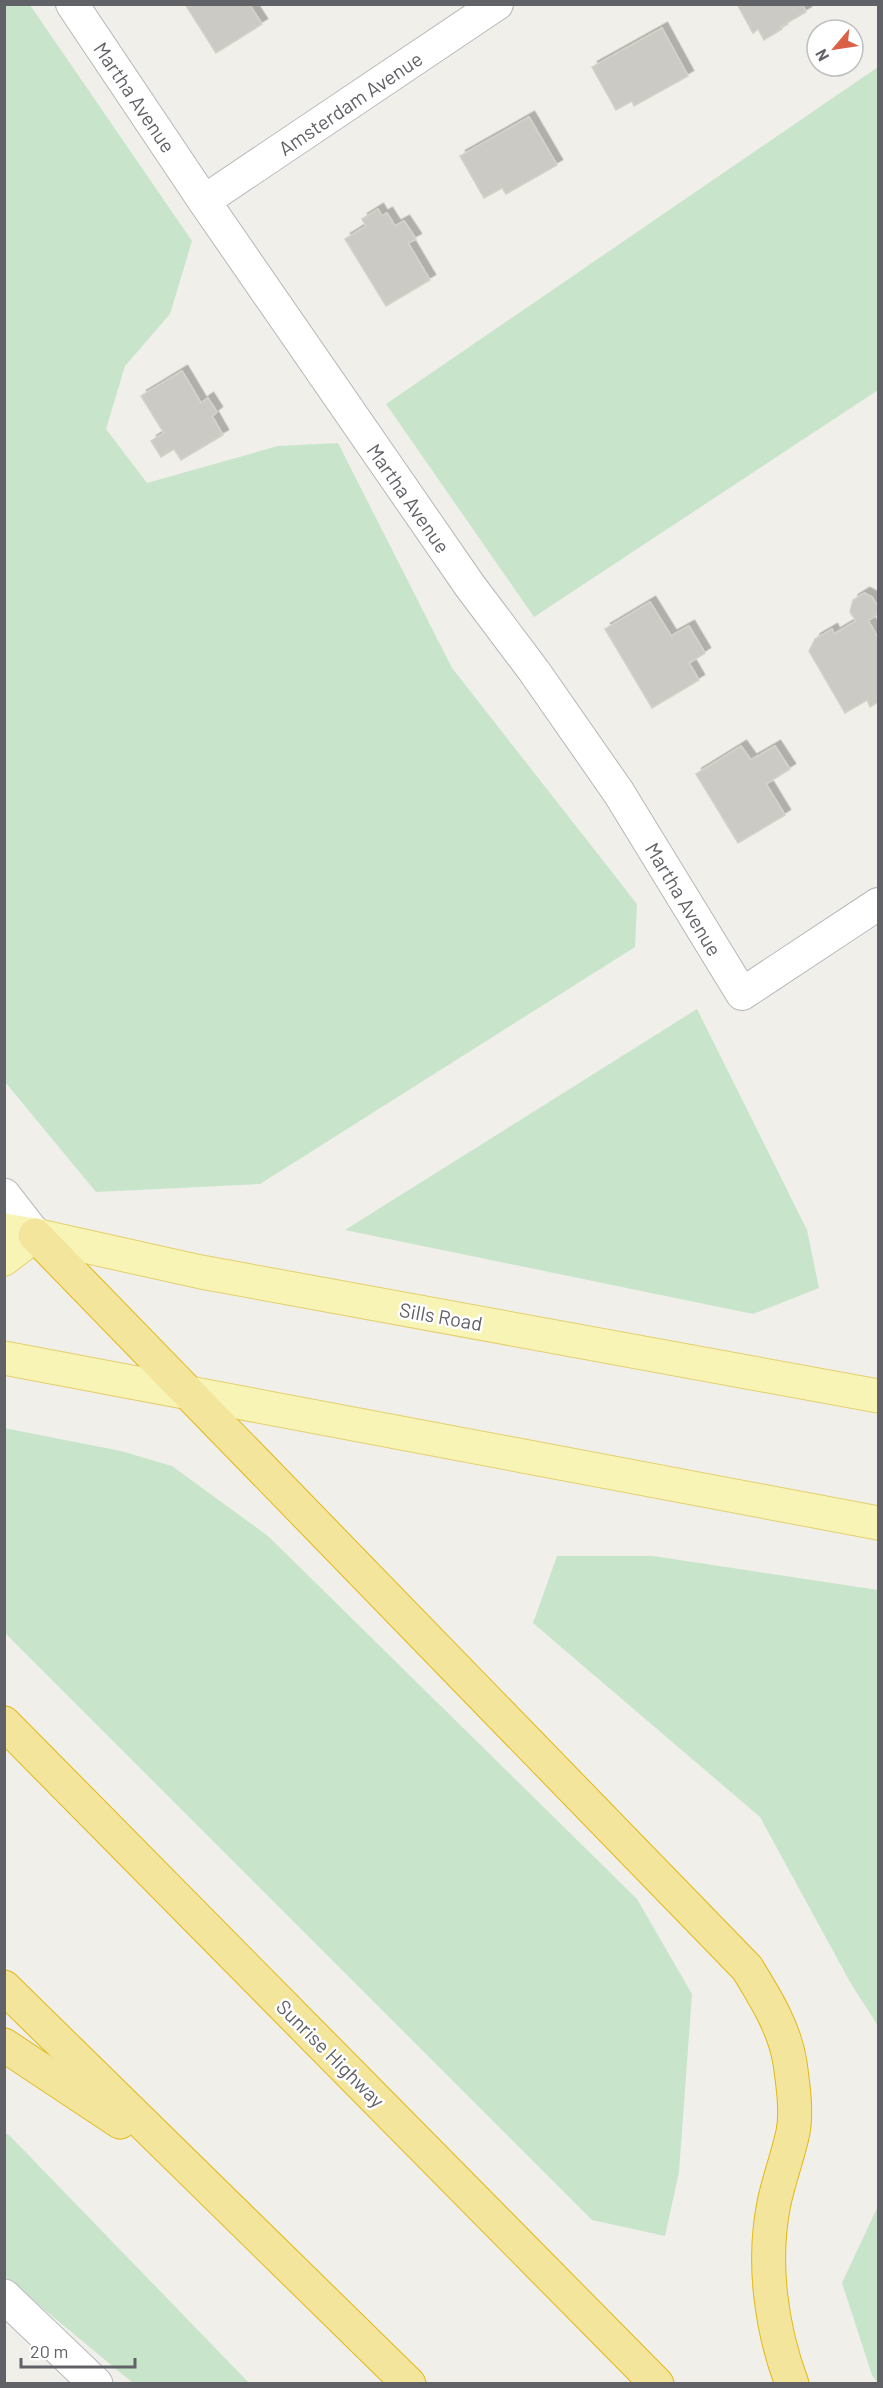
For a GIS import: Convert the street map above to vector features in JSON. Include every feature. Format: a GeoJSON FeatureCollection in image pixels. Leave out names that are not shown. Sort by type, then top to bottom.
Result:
{"type":"FeatureCollection","features":[{"type":"Feature","properties":{"kind":"highway"},"geometry":{"type":"LineString","coordinates":[[20,1233],[188,1394],[747,1968],[772,2009],[790,2062],[793,2129],[774,2204],[770,2241],[774,2321],[782,2358],[792,2384]]}},
{"type":"Feature","properties":{"kind":"highway","name":"Sunrise Highway"},"geometry":{"type":"LineString","coordinates":[[4,1724],[657,2384]]}},
{"type":"Feature","properties":{"kind":"highway"},"geometry":{"type":"LineString","coordinates":[[4,1987],[409,2384]]}},
{"type":"Feature","properties":{"kind":"highway"},"geometry":{"type":"LineString","coordinates":[[4,2044],[184,2164]]}},
{"type":"Feature","properties":{"kind":"main road"},"geometry":{"type":"LineString","coordinates":[[4,1259],[20,1233]]}},
{"type":"Feature","properties":{"kind":"main road","name":"Sills Road"},"geometry":{"type":"LineString","coordinates":[[20,1233],[201,1272],[879,1396]]}},
{"type":"Feature","properties":{"kind":"main road"},"geometry":{"type":"LineString","coordinates":[[4,1358],[879,1523]]}},
{"type":"Feature","properties":{"kind":"street","name":"Martha Avenue"},"geometry":{"type":"LineString","coordinates":[[72,4],[204,201],[470,586],[534,670],[619,793],[742,994],[879,904]]}},
{"type":"Feature","properties":{"kind":"street","name":"Amsterdam Avenue"},"geometry":{"type":"LineString","coordinates":[[204,201],[497,4]]}},
{"type":"Feature","properties":{"kind":"street"},"geometry":{"type":"LineString","coordinates":[[4,1195],[20,1233]]}},
{"type":"Feature","properties":{"kind":"street"},"geometry":{"type":"LineString","coordinates":[[4,2296],[96,2384]]}},
{"type":"Feature","properties":{"kind":"green space"},"geometry":{"type":"Polygon","coordinates":[[[4,5],[30,5],[192,241],[170,314],[125,366],[106,429],[147,483],[278,446],[338,443],[452,668],[637,904],[635,947],[260,1184],[96,1192],[5,1082],[4,5]]]}},
{"type":"Feature","properties":{"kind":"green space"},"geometry":{"type":"Polygon","coordinates":[[[878,67],[878,390],[534,617],[386,404],[878,67]]]}},
{"type":"Feature","properties":{"kind":"green space"},"geometry":{"type":"Polygon","coordinates":[[[697,1009],[807,1230],[819,1288],[753,1314],[345,1230],[697,1009]]]}},
{"type":"Feature","properties":{"kind":"green space"},"geometry":{"type":"Polygon","coordinates":[[[4,1428],[121,1451],[172,1466],[268,1536],[637,1899],[692,1994],[679,2172],[665,2236],[592,2220],[5,1633],[4,1428]]]}},
{"type":"Feature","properties":{"kind":"green space"},"geometry":{"type":"Polygon","coordinates":[[[557,1556],[653,1556],[878,1590],[878,2026],[850,1982],[760,1817],[533,1623],[557,1556]]]}},
{"type":"Feature","properties":{"kind":"green space"},"geometry":{"type":"Polygon","coordinates":[[[4,2132],[249,2383],[133,2383],[5,2277],[4,2132]]]}},
{"type":"Feature","properties":{"kind":"green space"},"geometry":{"type":"Polygon","coordinates":[[[878,2206],[878,2383],[872,2375],[842,2283],[878,2206]]]}},
{"type":"Feature","properties":{"kind":"building"},"geometry":{"type":"Polygon","coordinates":[[[185,4],[249,4],[262,24],[216,53],[185,4]]]}},
{"type":"Feature","properties":{"kind":"building"},"geometry":{"type":"Polygon","coordinates":[[[737,4],[802,4],[806,12],[780,27],[782,29],[764,40],[758,29],[753,33],[737,4]]]}},
{"type":"Feature","properties":{"kind":"building"},"geometry":{"type":"Polygon","coordinates":[[[662,28],[688,76],[634,106],[632,101],[616,110],[592,67],[662,28]]]}},
{"type":"Feature","properties":{"kind":"building"},"geometry":{"type":"Polygon","coordinates":[[[529,117],[557,165],[506,194],[502,188],[484,198],[460,156],[529,117]]]}},
{"type":"Feature","properties":{"kind":"building"},"geometry":{"type":"Polygon","coordinates":[[[378,209],[382,216],[387,213],[395,226],[404,221],[416,239],[408,243],[430,280],[386,306],[345,239],[366,226],[362,219],[378,209]]]}},
{"type":"Feature","properties":{"kind":"building"},"geometry":{"type":"Polygon","coordinates":[[[182,371],[201,403],[208,398],[217,412],[212,416],[223,435],[181,460],[174,449],[161,457],[151,441],[164,433],[141,396],[182,371]]]}},
{"type":"Feature","properties":{"kind":"building"},"geometry":{"type":"Polygon","coordinates":[[[864,593],[872,597],[878,607],[877,615],[868,620],[878,638],[878,702],[870,707],[867,700],[845,713],[809,651],[815,639],[832,629],[834,634],[856,621],[850,612],[853,600],[864,593]]]}},
{"type":"Feature","properties":{"kind":"building"},"geometry":{"type":"Polygon","coordinates":[[[650,602],[671,636],[689,626],[705,653],[689,663],[699,680],[652,708],[605,629],[650,602]]]}},
{"type":"Feature","properties":{"kind":"building"},"geometry":{"type":"Polygon","coordinates":[[[741,746],[751,760],[775,746],[790,769],[766,784],[785,815],[738,843],[696,774],[741,746]]]}}]}
